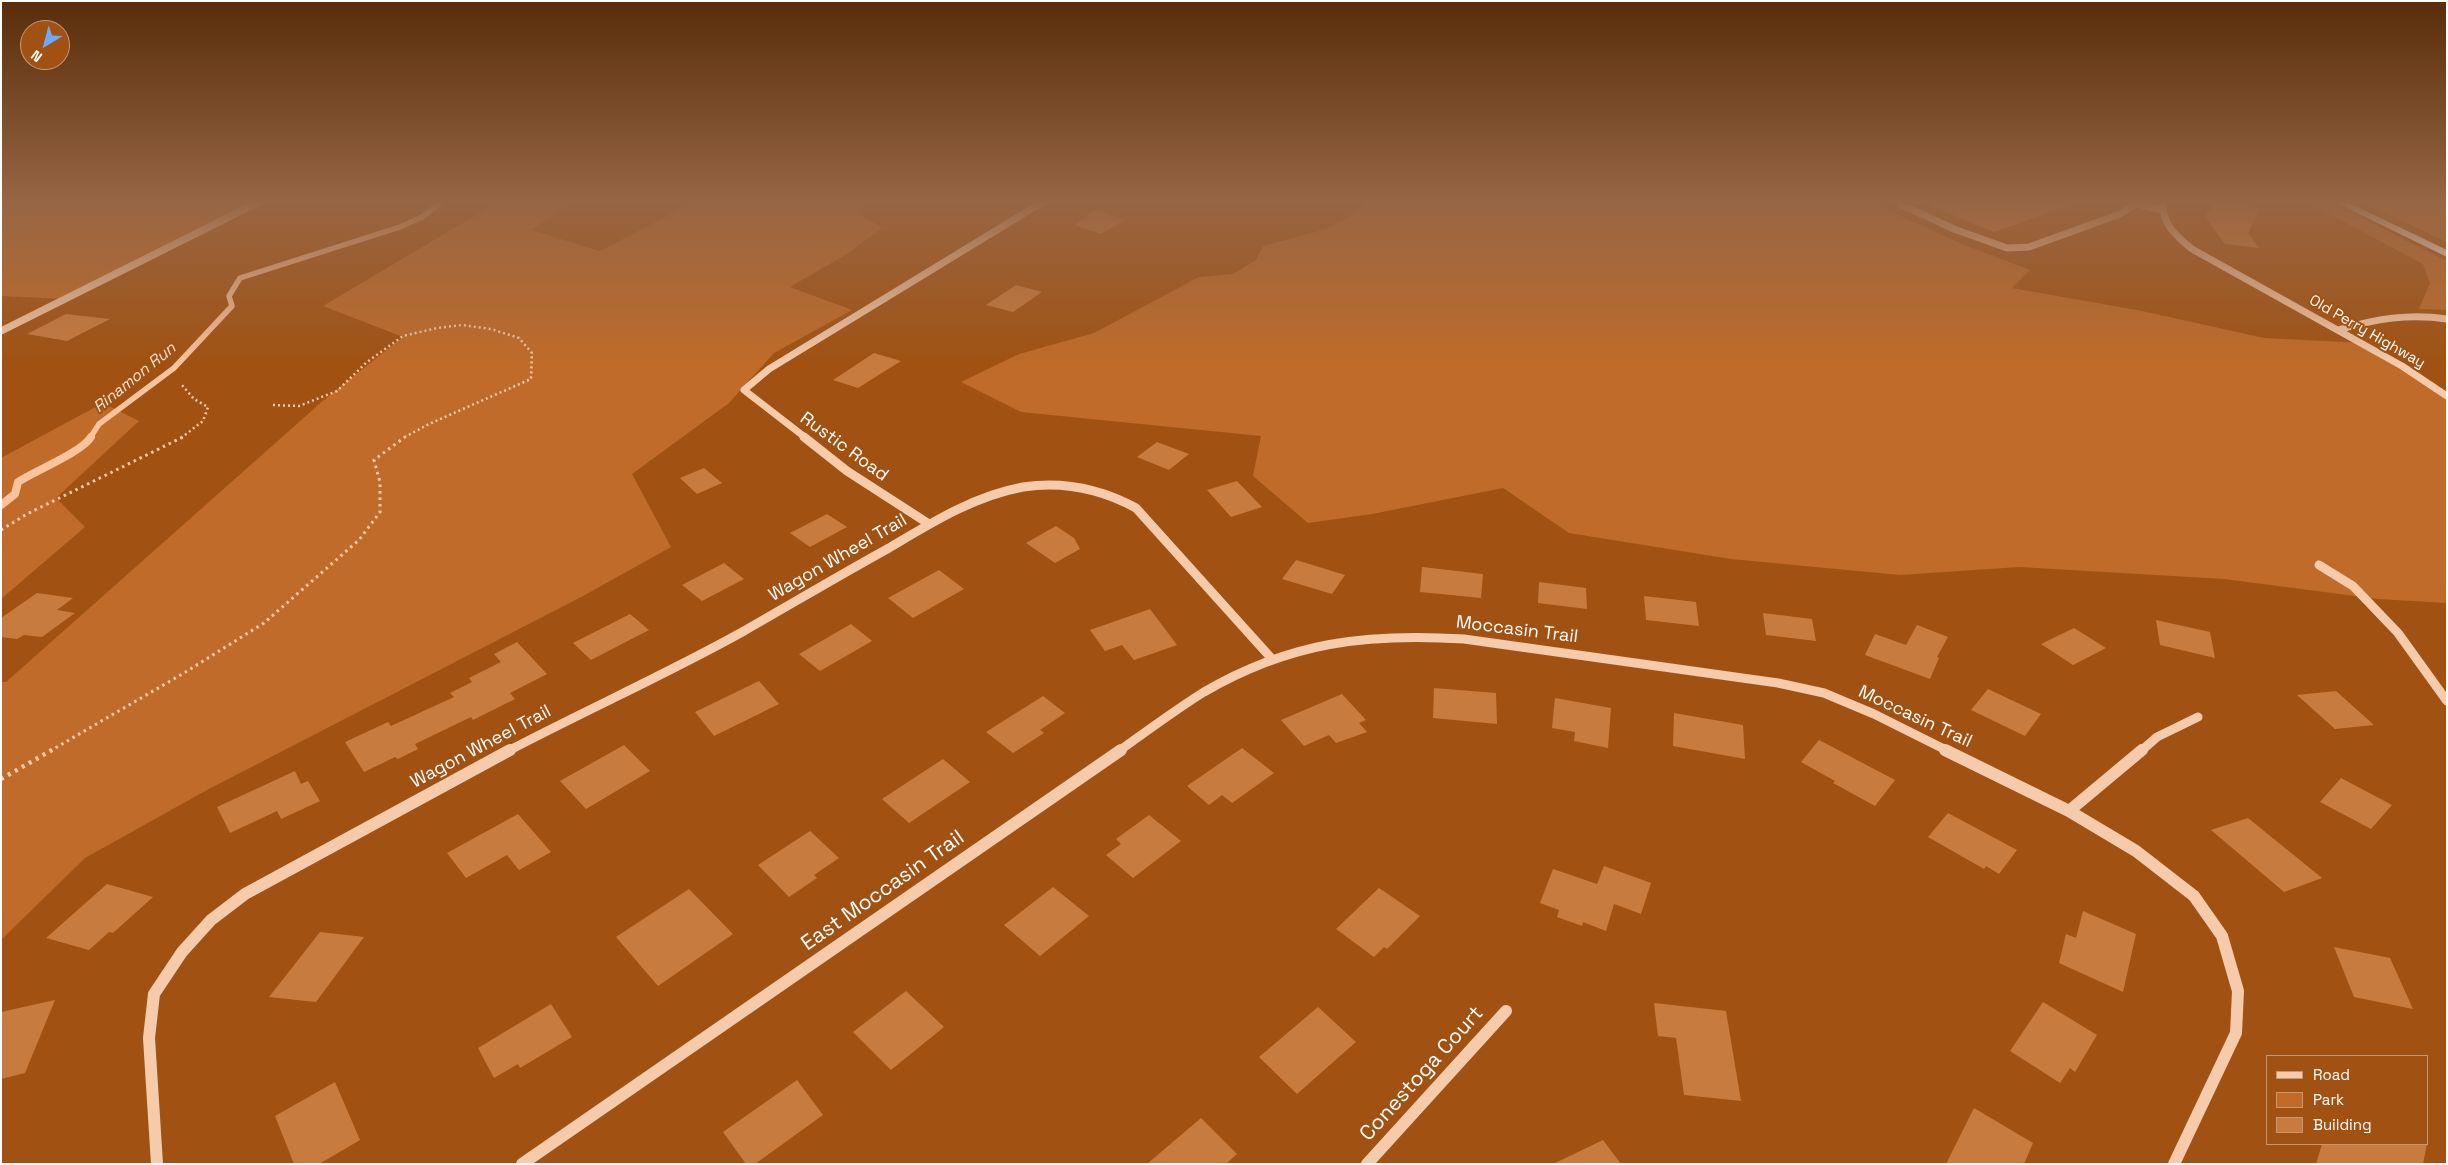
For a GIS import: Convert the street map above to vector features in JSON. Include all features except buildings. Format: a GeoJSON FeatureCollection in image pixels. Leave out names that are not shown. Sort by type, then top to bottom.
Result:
{"type":"FeatureCollection","features":[{"type":"Feature","properties":{"kind":"street"},"geometry":{"type":"LineString","coordinates":[[1,331],[151,257]]}},
{"type":"Feature","properties":{"kind":"street","name":"Rustic Road"},"geometry":{"type":"LineString","coordinates":[[929,524],[848,471],[744,390],[769,370],[952,257]]}},
{"type":"Feature","properties":{"kind":"street","name":"Old Perry Highway"},"geometry":{"type":"LineString","coordinates":[[2207,257],[2402,366],[2447,396]]}},
{"type":"Feature","properties":{"kind":"street"},"geometry":{"type":"LineString","coordinates":[[2338,330],[2401,315],[2428,315],[2447,319]]}},
{"type":"Feature","properties":{"kind":"street","name":"Wagon Wheel Trail"},"geometry":{"type":"LineString","coordinates":[[157,1164],[149,1038],[154,994],[182,952],[211,920],[245,894],[282,872],[583,712],[722,643],[929,524],[970,504],[1006,491],[1036,485],[1078,488],[1106,493],[1136,508],[1272,659]]}},
{"type":"Feature","properties":{"kind":"street"},"geometry":{"type":"LineString","coordinates":[[2319,565],[2353,586],[2398,633],[2447,701]]}},
{"type":"Feature","properties":{"kind":"street","name":"Moccasin Trail"},"geometry":{"type":"LineString","coordinates":[[1272,659],[1319,645],[1368,638],[1420,636],[1464,638],[1778,683],[1824,694],[1874,714],[2069,811],[2136,851],[2194,896],[2222,936],[2238,991],[2236,1033],[2174,1164]]}},
{"type":"Feature","properties":{"kind":"street","name":"East Moccasin Trail"},"geometry":{"type":"LineString","coordinates":[[522,1164],[1189,703],[1241,673],[1272,659]]}},
{"type":"Feature","properties":{"kind":"street"},"geometry":{"type":"LineString","coordinates":[[2069,811],[2157,737],[2198,717]]}},
{"type":"Feature","properties":{"kind":"street","name":"Conestoga Court"},"geometry":{"type":"LineString","coordinates":[[1367,1164],[1506,1011]]}},
{"type":"Feature","properties":{"kind":"path"},"geometry":{"type":"LineString","coordinates":[[1,779],[184,673],[264,623],[359,540],[380,512],[380,482],[374,460],[414,431],[446,415],[505,393],[531,379],[532,353],[519,338],[491,329],[462,325],[437,328],[403,336],[367,362],[337,391],[299,406],[274,405]]}},
{"type":"Feature","properties":{"kind":"path"},"geometry":{"type":"LineString","coordinates":[[1,530],[27,514],[188,435],[203,422],[208,407],[194,399],[180,384]]}},
{"type":"Feature","properties":{"kind":"green space"},"geometry":{"type":"Polygon","coordinates":[[[1,257],[149,257],[66,299],[1,296],[1,257]]]}},
{"type":"Feature","properties":{"kind":"green space"},"geometry":{"type":"Polygon","coordinates":[[[405,257],[841,257],[790,287],[852,310],[774,353],[729,403],[632,474],[671,547],[583,596],[207,790],[85,858],[1,940],[1,682],[6,682],[325,399],[403,337],[323,306],[405,257]]]}},
{"type":"Feature","properties":{"kind":"green space"},"geometry":{"type":"Polygon","coordinates":[[[1257,257],[1997,257],[2030,270],[2012,288],[2142,311],[2264,338],[2362,343],[2447,396],[2447,603],[2378,599],[2224,579],[2019,567],[1900,575],[1731,559],[1569,533],[1503,488],[1372,514],[1308,523],[1253,476],[1261,436],[1021,412],[961,382],[1019,354],[1094,333],[1199,277],[1233,274],[1257,257]]]}},
{"type":"Feature","properties":{"kind":"green space"},"geometry":{"type":"Polygon","coordinates":[[[2411,257],[2440,257],[2447,261],[2447,310],[2419,309],[2430,283],[2423,264],[2411,257]]]}},
{"type":"Feature","properties":{"kind":"green space"},"geometry":{"type":"Polygon","coordinates":[[[103,403],[139,421],[56,498],[85,527],[1,599],[1,458],[103,403]]]}},
{"type":"Feature","properties":{"kind":"waterway","name":"Rinamon Run"},"geometry":{"type":"LineString","coordinates":[[90,438],[99,424],[174,368],[232,306],[229,296],[240,278],[305,257]]}},
{"type":"Feature","properties":{"kind":"waterway","name":"Rinamon Run"},"geometry":{"type":"LineString","coordinates":[[1,505],[15,494],[18,482],[78,449],[91,437]]}}]}
